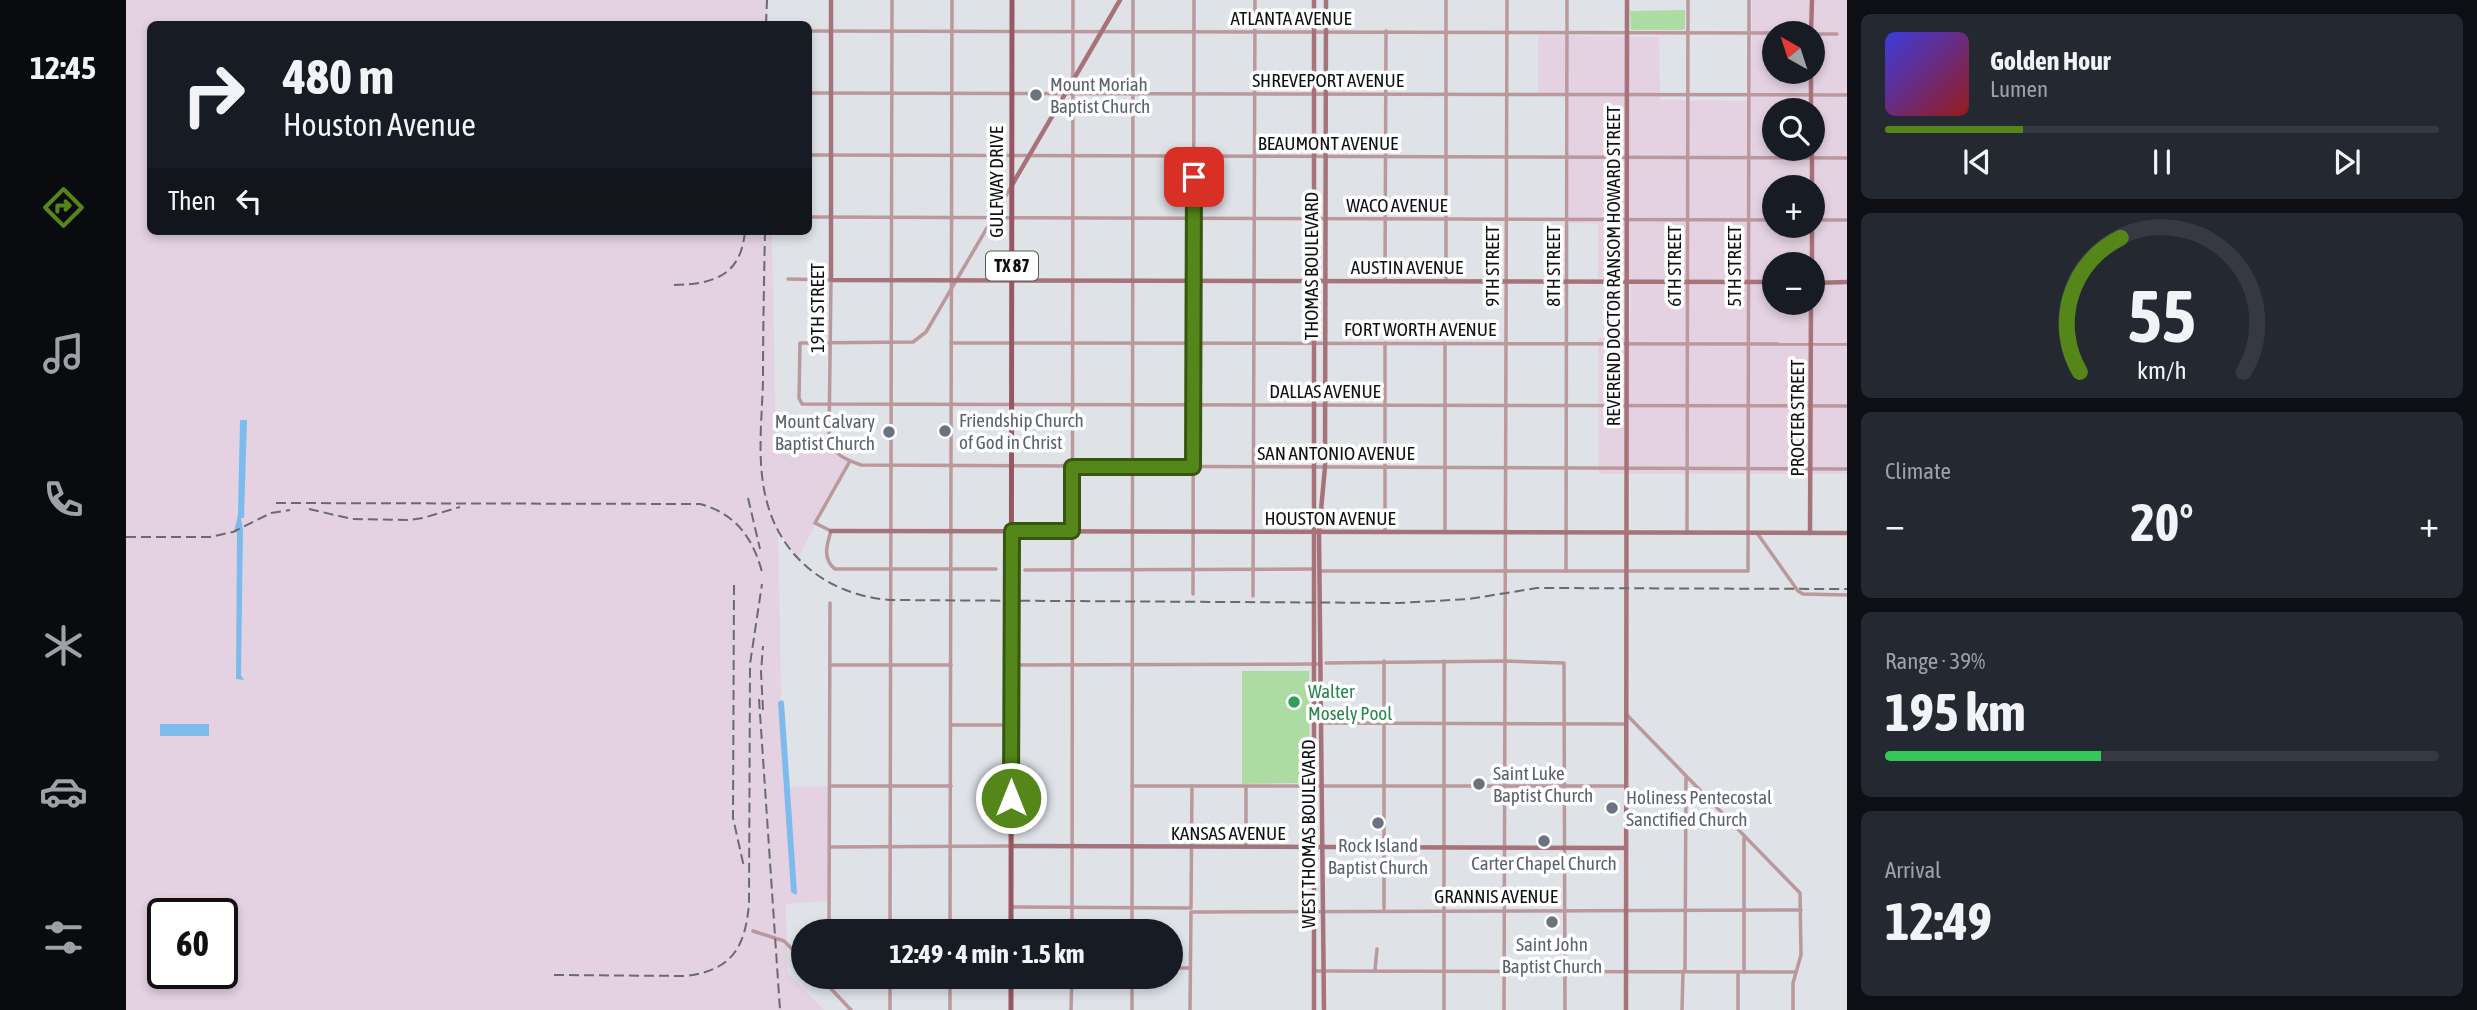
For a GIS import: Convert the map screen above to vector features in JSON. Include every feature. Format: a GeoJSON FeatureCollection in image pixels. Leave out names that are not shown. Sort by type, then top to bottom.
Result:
{"type":"FeatureCollection","features":[{"type":"Feature","properties":{"kind":"main road","name":"GULFWAY DRIVE"},"geometry":{"type":"LineString","coordinates":[[1012,0],[1012,531]]}},
{"type":"Feature","properties":{"kind":"main road","name":"TX 87"},"geometry":{"type":"LineString","coordinates":[[1011,919],[1012,531]]}},
{"type":"Feature","properties":{"kind":"main road"},"geometry":{"type":"LineString","coordinates":[[1011,989],[1011,1010]]}},
{"type":"Feature","properties":{"kind":"street","name":"19TH STREET"},"geometry":{"type":"LineString","coordinates":[[831,0],[831,447]]}},
{"type":"Feature","properties":{"kind":"street"},"geometry":{"type":"LineString","coordinates":[[890,919],[892,0]]}},
{"type":"Feature","properties":{"kind":"street"},"geometry":{"type":"LineString","coordinates":[[950,919],[952,0]]}},
{"type":"Feature","properties":{"kind":"street"},"geometry":{"type":"LineString","coordinates":[[1072,919],[1073,0]]}},
{"type":"Feature","properties":{"kind":"street"},"geometry":{"type":"LineString","coordinates":[[831,342],[913,342],[923,337],[1120,0]]}},
{"type":"Feature","properties":{"kind":"street"},"geometry":{"type":"LineString","coordinates":[[1132,919],[1133,0]]}},
{"type":"Feature","properties":{"kind":"street"},"geometry":{"type":"LineString","coordinates":[[1194,0],[1194,594]]}},
{"type":"Feature","properties":{"kind":"street"},"geometry":{"type":"LineString","coordinates":[[1253,596],[1255,0]]}},
{"type":"Feature","properties":{"kind":"street","name":"THOMAS BOULEVARD"},"geometry":{"type":"LineString","coordinates":[[1314,0],[1316,532]]}},
{"type":"Feature","properties":{"kind":"street","name":"THOMAS BOULEVARD"},"geometry":{"type":"LineString","coordinates":[[1316,532],[1325,467],[1326,0]]}},
{"type":"Feature","properties":{"kind":"street"},"geometry":{"type":"LineString","coordinates":[[1446,0],[1446,282]]}},
{"type":"Feature","properties":{"kind":"street","name":"9TH STREET"},"geometry":{"type":"LineString","coordinates":[[1504,1010],[1507,0]]}},
{"type":"Feature","properties":{"kind":"street","name":"8TH STREET"},"geometry":{"type":"LineString","coordinates":[[1566,572],[1567,0]]}},
{"type":"Feature","properties":{"kind":"street","name":"REVEREND DOCTOR RANSOM HOWARD STREET"},"geometry":{"type":"LineString","coordinates":[[1626,1010],[1627,0]]}},
{"type":"Feature","properties":{"kind":"street","name":"6TH STREET"},"geometry":{"type":"LineString","coordinates":[[1687,533],[1688,0]]}},
{"type":"Feature","properties":{"kind":"street","name":"5TH STREET"},"geometry":{"type":"LineString","coordinates":[[1626,572],[1748,571],[1749,0]]}},
{"type":"Feature","properties":{"kind":"street"},"geometry":{"type":"LineString","coordinates":[[1812,0],[1812,21]]}},
{"type":"Feature","properties":{"kind":"street","name":"ATLANTA AVENUE"},"geometry":{"type":"LineString","coordinates":[[812,31],[1762,33]]}},
{"type":"Feature","properties":{"kind":"street"},"geometry":{"type":"LineString","coordinates":[[1385,281],[1386,31]]}},
{"type":"Feature","properties":{"kind":"street"},"geometry":{"type":"LineString","coordinates":[[1825,34],[1838,34]]}},
{"type":"Feature","properties":{"kind":"street"},"geometry":{"type":"LineString","coordinates":[[1811,84],[1811,95]]}},
{"type":"Feature","properties":{"kind":"street","name":"SHREVEPORT AVENUE"},"geometry":{"type":"LineString","coordinates":[[812,93],[1847,95]]}},
{"type":"Feature","properties":{"kind":"street","name":"BEAUMONT AVENUE"},"geometry":{"type":"LineString","coordinates":[[812,155],[1762,158]]}},
{"type":"Feature","properties":{"kind":"street","name":"BEAUMONT AVENUE"},"geometry":{"type":"LineString","coordinates":[[1825,158],[1847,158]]}},
{"type":"Feature","properties":{"kind":"street","name":"WACO AVENUE"},"geometry":{"type":"LineString","coordinates":[[812,217],[1762,220]]}},
{"type":"Feature","properties":{"kind":"street"},"geometry":{"type":"LineString","coordinates":[[1825,220],[1847,220]]}},
{"type":"Feature","properties":{"kind":"street","name":"AUSTIN AVENUE"},"geometry":{"type":"LineString","coordinates":[[788,279],[1762,282]]}},
{"type":"Feature","properties":{"kind":"street"},"geometry":{"type":"LineString","coordinates":[[1825,282],[1847,282]]}},
{"type":"Feature","properties":{"kind":"street","name":"PROCTER STREET"},"geometry":{"type":"LineString","coordinates":[[1810,533],[1811,315]]}},
{"type":"Feature","properties":{"kind":"street","name":"DALLAS AVENUE"},"geometry":{"type":"LineString","coordinates":[[831,342],[800,343],[799,398],[802,404],[1847,406]]}},
{"type":"Feature","properties":{"kind":"street","name":"FORT WORTH AVENUE"},"geometry":{"type":"LineString","coordinates":[[951,343],[1847,344]]}},
{"type":"Feature","properties":{"kind":"street"},"geometry":{"type":"LineString","coordinates":[[1385,343],[1385,532]]}},
{"type":"Feature","properties":{"kind":"street"},"geometry":{"type":"LineString","coordinates":[[1446,343],[1446,533]]}},
{"type":"Feature","properties":{"kind":"street","name":"SAN ANTONIO AVENUE"},"geometry":{"type":"LineString","coordinates":[[831,447],[850,461],[861,465],[890,467],[1847,469]]}},
{"type":"Feature","properties":{"kind":"street","name":"HOUSTON AVENUE"},"geometry":{"type":"LineString","coordinates":[[850,461],[815,523],[831,531],[1847,533]]}},
{"type":"Feature","properties":{"kind":"street"},"geometry":{"type":"LineString","coordinates":[[831,531],[826,556],[829,565],[835,569],[996,569]]}},
{"type":"Feature","properties":{"kind":"street","name":"WEST THOMAS BOULEVARD"},"geometry":{"type":"LineString","coordinates":[[1316,532],[1323,664],[1321,723],[1324,1010]]}},
{"type":"Feature","properties":{"kind":"street"},"geometry":{"type":"LineString","coordinates":[[1757,533],[1798,592],[1847,595]]}},
{"type":"Feature","properties":{"kind":"street"},"geometry":{"type":"LineString","coordinates":[[1024,570],[1626,572]]}},
{"type":"Feature","properties":{"kind":"street","name":"WEST THOMAS BOULEVARD"},"geometry":{"type":"LineString","coordinates":[[1314,1010],[1313,666],[1317,570]]}},
{"type":"Feature","properties":{"kind":"street"},"geometry":{"type":"LineString","coordinates":[[830,603],[830,919]]}},
{"type":"Feature","properties":{"kind":"street"},"geometry":{"type":"LineString","coordinates":[[1011,664],[1313,666],[1384,661],[1564,663],[1565,1010]]}},
{"type":"Feature","properties":{"kind":"street"},"geometry":{"type":"LineString","coordinates":[[1384,661],[1384,909]]}},
{"type":"Feature","properties":{"kind":"street"},"geometry":{"type":"LineString","coordinates":[[1444,662],[1444,1010]]}},
{"type":"Feature","properties":{"kind":"street"},"geometry":{"type":"LineString","coordinates":[[830,665],[951,665]]}},
{"type":"Feature","properties":{"kind":"street"},"geometry":{"type":"LineString","coordinates":[[1626,714],[1800,893],[1801,955],[1793,983],[1793,1010]]}},
{"type":"Feature","properties":{"kind":"street"},"geometry":{"type":"LineString","coordinates":[[1321,723],[1626,724]]}},
{"type":"Feature","properties":{"kind":"street"},"geometry":{"type":"LineString","coordinates":[[951,726],[1011,725]]}},
{"type":"Feature","properties":{"kind":"street"},"geometry":{"type":"LineString","coordinates":[[1682,1010],[1686,776]]}},
{"type":"Feature","properties":{"kind":"street"},"geometry":{"type":"LineString","coordinates":[[830,786],[951,786]]}},
{"type":"Feature","properties":{"kind":"street"},"geometry":{"type":"LineString","coordinates":[[1132,786],[1626,786]]}},
{"type":"Feature","properties":{"kind":"street"},"geometry":{"type":"LineString","coordinates":[[1190,1010],[1192,786]]}},
{"type":"Feature","properties":{"kind":"street"},"geometry":{"type":"LineString","coordinates":[[1246,786],[1246,847]]}},
{"type":"Feature","properties":{"kind":"street"},"geometry":{"type":"LineString","coordinates":[[1626,801],[1686,801]]}},
{"type":"Feature","properties":{"kind":"street"},"geometry":{"type":"LineString","coordinates":[[1744,836],[1744,972]]}},
{"type":"Feature","properties":{"kind":"street","name":"KANSAS AVENUE"},"geometry":{"type":"LineString","coordinates":[[830,847],[1626,848]]}},
{"type":"Feature","properties":{"kind":"street","name":"GRANNIS AVENUE"},"geometry":{"type":"LineString","coordinates":[[1011,907],[1313,911],[1801,910]]}},
{"type":"Feature","properties":{"kind":"street"},"geometry":{"type":"LineString","coordinates":[[753,931],[784,941],[791,948]]}},
{"type":"Feature","properties":{"kind":"street"},"geometry":{"type":"LineString","coordinates":[[1375,970],[1377,949]]}},
{"type":"Feature","properties":{"kind":"street"},"geometry":{"type":"LineString","coordinates":[[1183,968],[1190,968]]}},
{"type":"Feature","properties":{"kind":"street"},"geometry":{"type":"LineString","coordinates":[[1314,971],[1796,972]]}},
{"type":"Feature","properties":{"kind":"street"},"geometry":{"type":"LineString","coordinates":[[1738,971],[1738,1010]]}},
{"type":"Feature","properties":{"kind":"street"},"geometry":{"type":"LineString","coordinates":[[831,989],[851,1010]]}},
{"type":"Feature","properties":{"kind":"street"},"geometry":{"type":"LineString","coordinates":[[890,989],[890,1010]]}},
{"type":"Feature","properties":{"kind":"street"},"geometry":{"type":"LineString","coordinates":[[950,989],[950,1010]]}},
{"type":"Feature","properties":{"kind":"street"},"geometry":{"type":"LineString","coordinates":[[1072,989],[1072,1010]]}},
{"type":"Feature","properties":{"kind":"street"},"geometry":{"type":"LineString","coordinates":[[1132,989],[1132,1010]]}},
{"type":"Feature","properties":{"kind":"shaded area"},"geometry":{"type":"Polygon","coordinates":[[[126,0],[767,0],[768,21],[147,21],[147,235],[772,235],[776,448],[828,448],[848,463],[798,558],[778,531],[783,787],[830,786],[829,901],[786,904],[787,972],[791,976],[791,989],[804,989],[824,1010],[126,1010],[126,0]]]}},
{"type":"Feature","properties":{"kind":"shaded area"},"geometry":{"type":"Polygon","coordinates":[[[1752,0],[1847,0],[1847,474],[1599,474],[1598,338],[1630,338],[1631,278],[1598,278],[1598,224],[1569,223],[1569,93],[1538,94],[1538,35],[1659,37],[1660,100],[1751,101],[1752,0]]]}},
{"type":"Feature","properties":{"kind":"green space"},"geometry":{"type":"Polygon","coordinates":[[[1685,10],[1685,29],[1631,30],[1630,11],[1685,10]]]}},
{"type":"Feature","properties":{"kind":"green space"},"geometry":{"type":"Polygon","coordinates":[[[1242,671],[1309,671],[1310,783],[1242,784],[1242,671]]]}},
{"type":"Feature","properties":{"kind":"water"},"geometry":{"type":"Polygon","coordinates":[[[240,420],[247,420],[244,518],[241,518],[241,675],[244,680],[236,679],[237,533],[234,532],[238,515],[240,420]]]}},
{"type":"Feature","properties":{"kind":"water"},"geometry":{"type":"Polygon","coordinates":[[[782,700],[796,895],[791,892],[778,702],[782,700]]]}},
{"type":"Feature","properties":{"kind":"water"},"geometry":{"type":"Polygon","coordinates":[[[160,724],[209,724],[209,736],[160,736],[160,724]]]}},
{"type":"Feature","properties":{"kind":"railway"},"geometry":{"type":"LineString","coordinates":[[766,21],[767,0]]}},
{"type":"Feature","properties":{"kind":"railway"},"geometry":{"type":"LineString","coordinates":[[674,285],[701,282],[723,274],[738,258],[744,235]]}},
{"type":"Feature","properties":{"kind":"railway"},"geometry":{"type":"LineString","coordinates":[[765,235],[761,452],[765,494],[781,536],[794,554],[809,569],[827,581],[867,597],[890,600],[1399,603],[1469,599],[1537,588],[1847,589]]}},
{"type":"Feature","properties":{"kind":"railway"},"geometry":{"type":"LineString","coordinates":[[748,498],[760,549]]}},
{"type":"Feature","properties":{"kind":"railway"},"geometry":{"type":"LineString","coordinates":[[276,503],[700,504],[723,514],[741,529],[753,548],[762,572]]}},
{"type":"Feature","properties":{"kind":"railway"},"geometry":{"type":"LineString","coordinates":[[309,509],[352,519],[409,520],[460,507]]}},
{"type":"Feature","properties":{"kind":"railway"},"geometry":{"type":"LineString","coordinates":[[126,537],[210,537],[233,532],[271,513],[290,510]]}},
{"type":"Feature","properties":{"kind":"railway"},"geometry":{"type":"LineString","coordinates":[[554,975],[686,976],[715,968],[725,962],[739,945],[749,904],[750,664],[762,584]]}},
{"type":"Feature","properties":{"kind":"railway"},"geometry":{"type":"LineString","coordinates":[[734,585],[733,818],[744,867]]}},
{"type":"Feature","properties":{"kind":"railway"},"geometry":{"type":"LineString","coordinates":[[763,646],[763,710]]}},
{"type":"Feature","properties":{"kind":"railway"},"geometry":{"type":"LineString","coordinates":[[759,699],[780,1010]]}},
{"type":"Feature","properties":{"kind":"place","name":"Mount Moriah Baptist Church"},"geometry":{"type":"Point","coordinates":[1036,95]}},
{"type":"Feature","properties":{"kind":"place","name":"Friendship Church of God in Christ"},"geometry":{"type":"Point","coordinates":[945,431]}},
{"type":"Feature","properties":{"kind":"place","name":"Mount Calvary Baptist Church"},"geometry":{"type":"Point","coordinates":[889,432]}},
{"type":"Feature","properties":{"kind":"place","name":"Walter Mosely Pool"},"geometry":{"type":"Point","coordinates":[1294,702]}},
{"type":"Feature","properties":{"kind":"place","name":"Saint Luke Baptist Church"},"geometry":{"type":"Point","coordinates":[1479,784]}},
{"type":"Feature","properties":{"kind":"place","name":"Holiness Pentecostal Sanctified Church"},"geometry":{"type":"Point","coordinates":[1612,808]}},
{"type":"Feature","properties":{"kind":"place","name":"Rock Island Baptist Church"},"geometry":{"type":"Point","coordinates":[1378,823]}},
{"type":"Feature","properties":{"kind":"place","name":"Carter Chapel Church"},"geometry":{"type":"Point","coordinates":[1544,841]}},
{"type":"Feature","properties":{"kind":"place","name":"Saint John Baptist Church"},"geometry":{"type":"Point","coordinates":[1552,922]}},
{"type":"Feature","properties":{"kind":"route"},"geometry":{"type":"LineString","coordinates":[[1011,798],[1012,531],[1072,531],[1072,467],[1193,467],[1194,177]]}}]}
